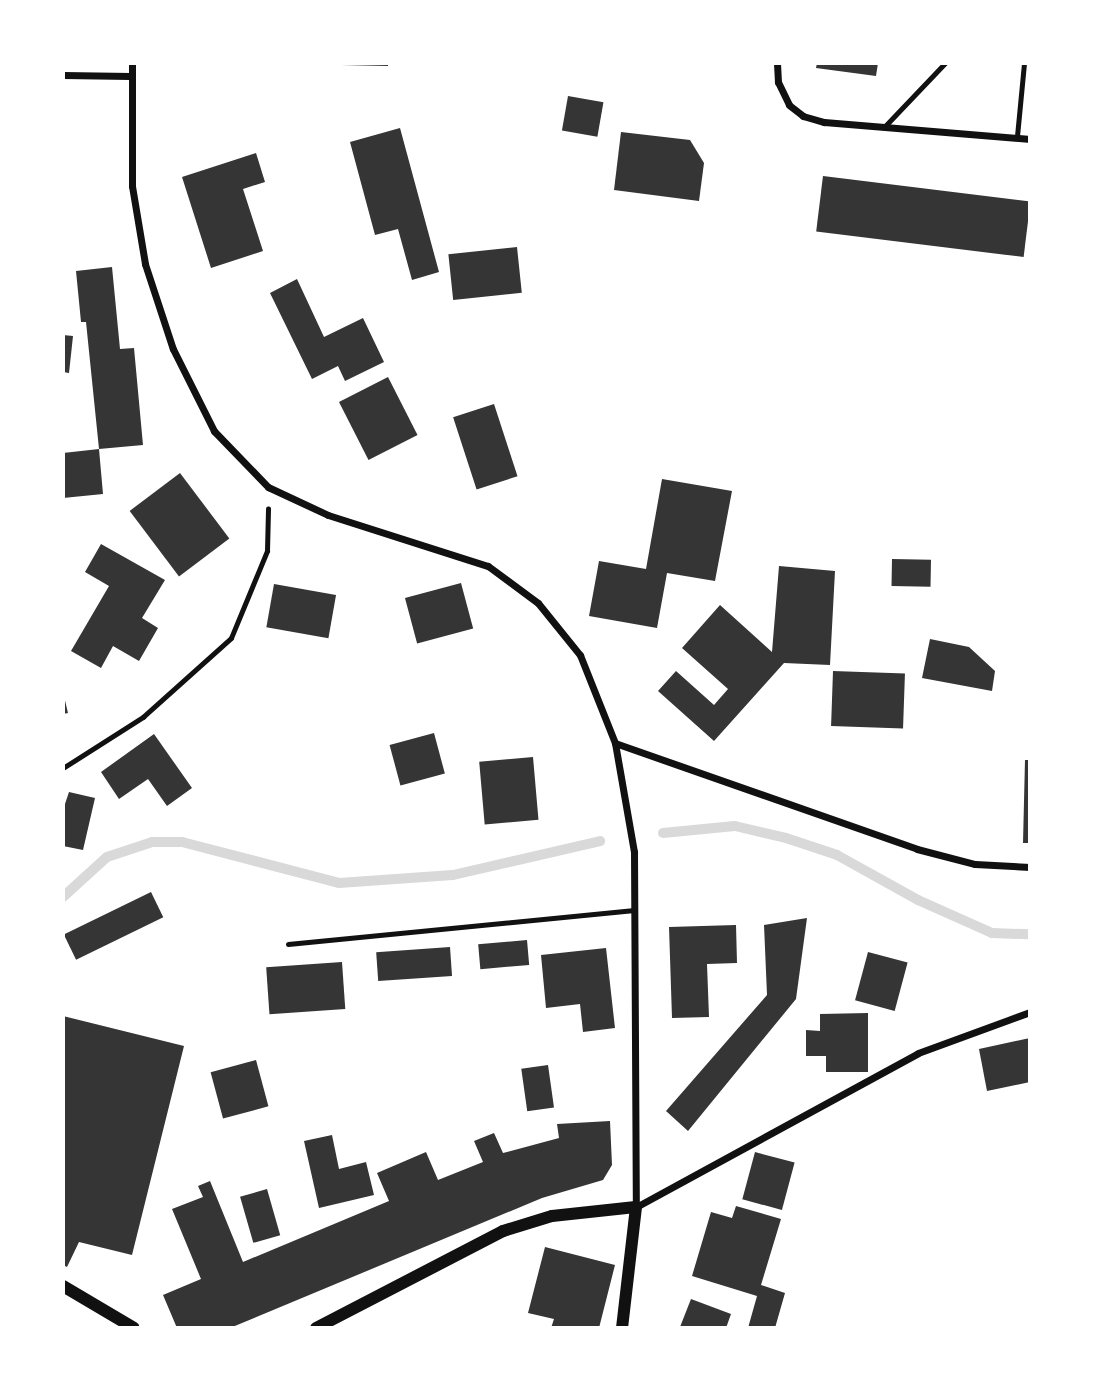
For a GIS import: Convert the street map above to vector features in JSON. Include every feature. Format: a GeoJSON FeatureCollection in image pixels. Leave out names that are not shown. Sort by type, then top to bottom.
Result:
{"type":"FeatureCollection","features":[{"type":"Feature","properties":{"kind":"street"},"geometry":{"type":"LineString","coordinates":[[132,63],[130,76],[134,199],[145,264],[173,349],[214,431],[268,487],[328,515],[488,566],[538,603],[580,655],[615,743],[634,852],[636,1207],[622,1328]]}},
{"type":"Feature","properties":{"kind":"street"},"geometry":{"type":"LineString","coordinates":[[777,63],[778,82],[789,104],[803,117],[1030,139]]}},
{"type":"Feature","properties":{"kind":"street"},"geometry":{"type":"LineString","coordinates":[[63,75],[130,76]]}},
{"type":"Feature","properties":{"kind":"street"},"geometry":{"type":"LineString","coordinates":[[615,743],[917,849],[975,864],[1030,867]]}},
{"type":"Feature","properties":{"kind":"street"},"geometry":{"type":"LineString","coordinates":[[316,1328],[503,1231],[552,1216],[636,1207],[918,1053],[1030,1012]]}},
{"type":"Feature","properties":{"kind":"street"},"geometry":{"type":"LineString","coordinates":[[63,1286],[134,1328]]}},
{"type":"Feature","properties":{"kind":"lane"},"geometry":{"type":"LineString","coordinates":[[885,126],[945,63]]}},
{"type":"Feature","properties":{"kind":"lane"},"geometry":{"type":"LineString","coordinates":[[1017,136],[1024,63]]}},
{"type":"Feature","properties":{"kind":"lane"},"geometry":{"type":"LineString","coordinates":[[288,944],[634,910]]}},
{"type":"Feature","properties":{"kind":"path"},"geometry":{"type":"LineString","coordinates":[[63,768],[143,717],[231,638],[267,551],[268,487]]}},
{"type":"Feature","properties":{"kind":"building"},"geometry":{"type":"Polygon","coordinates":[[[388,63],[388,66],[341,65],[388,63]]]}},
{"type":"Feature","properties":{"kind":"building"},"geometry":{"type":"Polygon","coordinates":[[[817,63],[878,63],[876,76],[816,68],[817,63]]]}},
{"type":"Feature","properties":{"kind":"building"},"geometry":{"type":"Polygon","coordinates":[[[568,96],[603,102],[597,137],[562,130],[568,96]]]}},
{"type":"Feature","properties":{"kind":"building"},"geometry":{"type":"Polygon","coordinates":[[[400,128],[439,272],[412,280],[398,229],[375,235],[350,142],[400,128]]]}},
{"type":"Feature","properties":{"kind":"building"},"geometry":{"type":"Polygon","coordinates":[[[621,132],[690,140],[704,163],[699,201],[614,190],[621,132]]]}},
{"type":"Feature","properties":{"kind":"building"},"geometry":{"type":"Polygon","coordinates":[[[256,153],[265,182],[243,189],[263,251],[211,268],[182,177],[256,153]]]}},
{"type":"Feature","properties":{"kind":"building"},"geometry":{"type":"Polygon","coordinates":[[[823,176],[1030,201],[1024,257],[816,232],[823,176]]]}},
{"type":"Feature","properties":{"kind":"building"},"geometry":{"type":"Polygon","coordinates":[[[517,247],[522,293],[453,300],[448,254],[517,247]]]}},
{"type":"Feature","properties":{"kind":"building"},"geometry":{"type":"Polygon","coordinates":[[[112,267],[120,349],[134,348],[143,445],[99,449],[86,322],[81,322],[76,271],[112,267]]]}},
{"type":"Feature","properties":{"kind":"building"},"geometry":{"type":"Polygon","coordinates":[[[297,279],[324,337],[363,318],[384,362],[345,381],[338,366],[312,379],[270,293],[297,279]]]}},
{"type":"Feature","properties":{"kind":"building"},"geometry":{"type":"Polygon","coordinates":[[[63,335],[73,336],[69,373],[63,372],[63,335]]]}},
{"type":"Feature","properties":{"kind":"building"},"geometry":{"type":"Polygon","coordinates":[[[388,377],[418,435],[369,460],[339,402],[388,377]]]}},
{"type":"Feature","properties":{"kind":"building"},"geometry":{"type":"Polygon","coordinates":[[[494,404],[517,476],[477,490],[453,417],[494,404]]]}},
{"type":"Feature","properties":{"kind":"building"},"geometry":{"type":"Polygon","coordinates":[[[99,449],[103,494],[63,498],[63,453],[99,449]]]}},
{"type":"Feature","properties":{"kind":"building"},"geometry":{"type":"Polygon","coordinates":[[[180,473],[229,538],[179,576],[130,511],[180,473]]]}},
{"type":"Feature","properties":{"kind":"building"},"geometry":{"type":"Polygon","coordinates":[[[662,479],[732,491],[715,581],[667,573],[657,628],[589,616],[599,561],[646,569],[662,479]]]}},
{"type":"Feature","properties":{"kind":"building"},"geometry":{"type":"Polygon","coordinates":[[[101,544],[165,580],[142,618],[158,628],[139,661],[113,646],[101,668],[71,651],[109,586],[85,572],[101,544]]]}},
{"type":"Feature","properties":{"kind":"building"},"geometry":{"type":"Polygon","coordinates":[[[892,559],[931,560],[931,587],[892,586],[892,559]]]}},
{"type":"Feature","properties":{"kind":"building"},"geometry":{"type":"Polygon","coordinates":[[[779,566],[835,571],[830,665],[784,663],[714,741],[658,691],[676,671],[714,705],[728,689],[682,648],[720,605],[772,652],[779,566]]]}},
{"type":"Feature","properties":{"kind":"building"},"geometry":{"type":"Polygon","coordinates":[[[461,583],[473,628],[417,643],[405,598],[461,583]]]}},
{"type":"Feature","properties":{"kind":"building"},"geometry":{"type":"Polygon","coordinates":[[[274,584],[336,595],[328,638],[266,627],[274,584]]]}},
{"type":"Feature","properties":{"kind":"building"},"geometry":{"type":"Polygon","coordinates":[[[930,639],[969,647],[995,671],[992,691],[922,678],[930,639]]]}},
{"type":"Feature","properties":{"kind":"building"},"geometry":{"type":"Polygon","coordinates":[[[833,671],[905,674],[903,728],[831,726],[833,671]]]}},
{"type":"Feature","properties":{"kind":"building"},"geometry":{"type":"Polygon","coordinates":[[[63,692],[68,713],[63,714],[63,692]]]}},
{"type":"Feature","properties":{"kind":"building"},"geometry":{"type":"Polygon","coordinates":[[[434,733],[445,774],[400,785],[390,745],[434,733]]]}},
{"type":"Feature","properties":{"kind":"building"},"geometry":{"type":"Polygon","coordinates":[[[154,734],[192,788],[167,806],[148,779],[119,799],[101,772],[154,734]]]}},
{"type":"Feature","properties":{"kind":"building"},"geometry":{"type":"Polygon","coordinates":[[[533,757],[538,820],[485,824],[479,762],[533,757]]]}},
{"type":"Feature","properties":{"kind":"building"},"geometry":{"type":"Polygon","coordinates":[[[1025,760],[1030,760],[1030,843],[1023,843],[1025,760]]]}},
{"type":"Feature","properties":{"kind":"building"},"geometry":{"type":"Polygon","coordinates":[[[69,792],[95,798],[83,850],[63,846],[63,810],[69,792]]]}},
{"type":"Feature","properties":{"kind":"building"},"geometry":{"type":"Polygon","coordinates":[[[151,892],[163,917],[76,960],[64,935],[151,892]]]}},
{"type":"Feature","properties":{"kind":"building"},"geometry":{"type":"Polygon","coordinates":[[[807,918],[796,999],[688,1131],[666,1111],[767,995],[764,925],[807,918]]]}},
{"type":"Feature","properties":{"kind":"building"},"geometry":{"type":"Polygon","coordinates":[[[736,925],[737,963],[707,964],[709,1017],[672,1018],[669,927],[736,925]]]}},
{"type":"Feature","properties":{"kind":"building"},"geometry":{"type":"Polygon","coordinates":[[[527,940],[529,965],[480,969],[478,944],[527,940]]]}},
{"type":"Feature","properties":{"kind":"building"},"geometry":{"type":"Polygon","coordinates":[[[450,947],[452,976],[378,981],[376,952],[450,947]]]}},
{"type":"Feature","properties":{"kind":"building"},"geometry":{"type":"Polygon","coordinates":[[[606,948],[615,1028],[583,1032],[580,1004],[546,1008],[541,955],[606,948]]]}},
{"type":"Feature","properties":{"kind":"building"},"geometry":{"type":"Polygon","coordinates":[[[868,952],[908,963],[895,1011],[855,1000],[868,952]]]}},
{"type":"Feature","properties":{"kind":"building"},"geometry":{"type":"Polygon","coordinates":[[[342,962],[345,1009],[269,1014],[266,967],[342,962]]]}},
{"type":"Feature","properties":{"kind":"building"},"geometry":{"type":"Polygon","coordinates":[[[868,1013],[868,1072],[826,1072],[826,1056],[806,1056],[806,1030],[820,1031],[820,1014],[868,1013]]]}},
{"type":"Feature","properties":{"kind":"building"},"geometry":{"type":"Polygon","coordinates":[[[63,1016],[184,1046],[132,1255],[79,1242],[67,1267],[63,1265],[63,1016]]]}},
{"type":"Feature","properties":{"kind":"building"},"geometry":{"type":"Polygon","coordinates":[[[1030,1038],[1030,1082],[987,1091],[979,1049],[1030,1038]]]}},
{"type":"Feature","properties":{"kind":"building"},"geometry":{"type":"Polygon","coordinates":[[[256,1060],[268,1106],[223,1119],[211,1072],[256,1060]]]}},
{"type":"Feature","properties":{"kind":"building"},"geometry":{"type":"Polygon","coordinates":[[[548,1065],[554,1108],[527,1111],[521,1069],[548,1065]]]}},
{"type":"Feature","properties":{"kind":"building"},"geometry":{"type":"Polygon","coordinates":[[[610,1121],[612,1165],[603,1180],[542,1198],[230,1328],[177,1328],[163,1295],[201,1279],[172,1209],[203,1197],[198,1186],[210,1181],[243,1262],[389,1201],[377,1173],[426,1152],[438,1180],[483,1162],[474,1141],[494,1133],[503,1153],[559,1138],[557,1124],[610,1121]]]}},
{"type":"Feature","properties":{"kind":"building"},"geometry":{"type":"Polygon","coordinates":[[[332,1135],[339,1169],[366,1162],[374,1195],[319,1208],[304,1141],[332,1135]]]}},
{"type":"Feature","properties":{"kind":"building"},"geometry":{"type":"Polygon","coordinates":[[[755,1152],[795,1163],[782,1210],[742,1199],[755,1152]]]}},
{"type":"Feature","properties":{"kind":"building"},"geometry":{"type":"Polygon","coordinates":[[[267,1189],[280,1235],[253,1243],[240,1197],[267,1189]]]}},
{"type":"Feature","properties":{"kind":"building"},"geometry":{"type":"Polygon","coordinates":[[[736,1206],[781,1219],[761,1285],[785,1293],[775,1328],[748,1328],[757,1296],[692,1276],[711,1212],[732,1218],[736,1206]]]}},
{"type":"Feature","properties":{"kind":"building"},"geometry":{"type":"Polygon","coordinates":[[[545,1247],[615,1265],[599,1328],[551,1328],[554,1319],[528,1313],[545,1247]]]}},
{"type":"Feature","properties":{"kind":"building"},"geometry":{"type":"Polygon","coordinates":[[[691,1299],[731,1314],[726,1328],[680,1327],[691,1299]]]}},
{"type":"Feature","properties":{"kind":"waterway"},"geometry":{"type":"LineString","coordinates":[[663,833],[735,826],[786,838],[837,855],[918,900],[992,933],[1030,934]]}},
{"type":"Feature","properties":{"kind":"waterway"},"geometry":{"type":"LineString","coordinates":[[63,897],[107,857],[152,842],[182,842],[339,883],[453,875],[600,841]]}}]}
